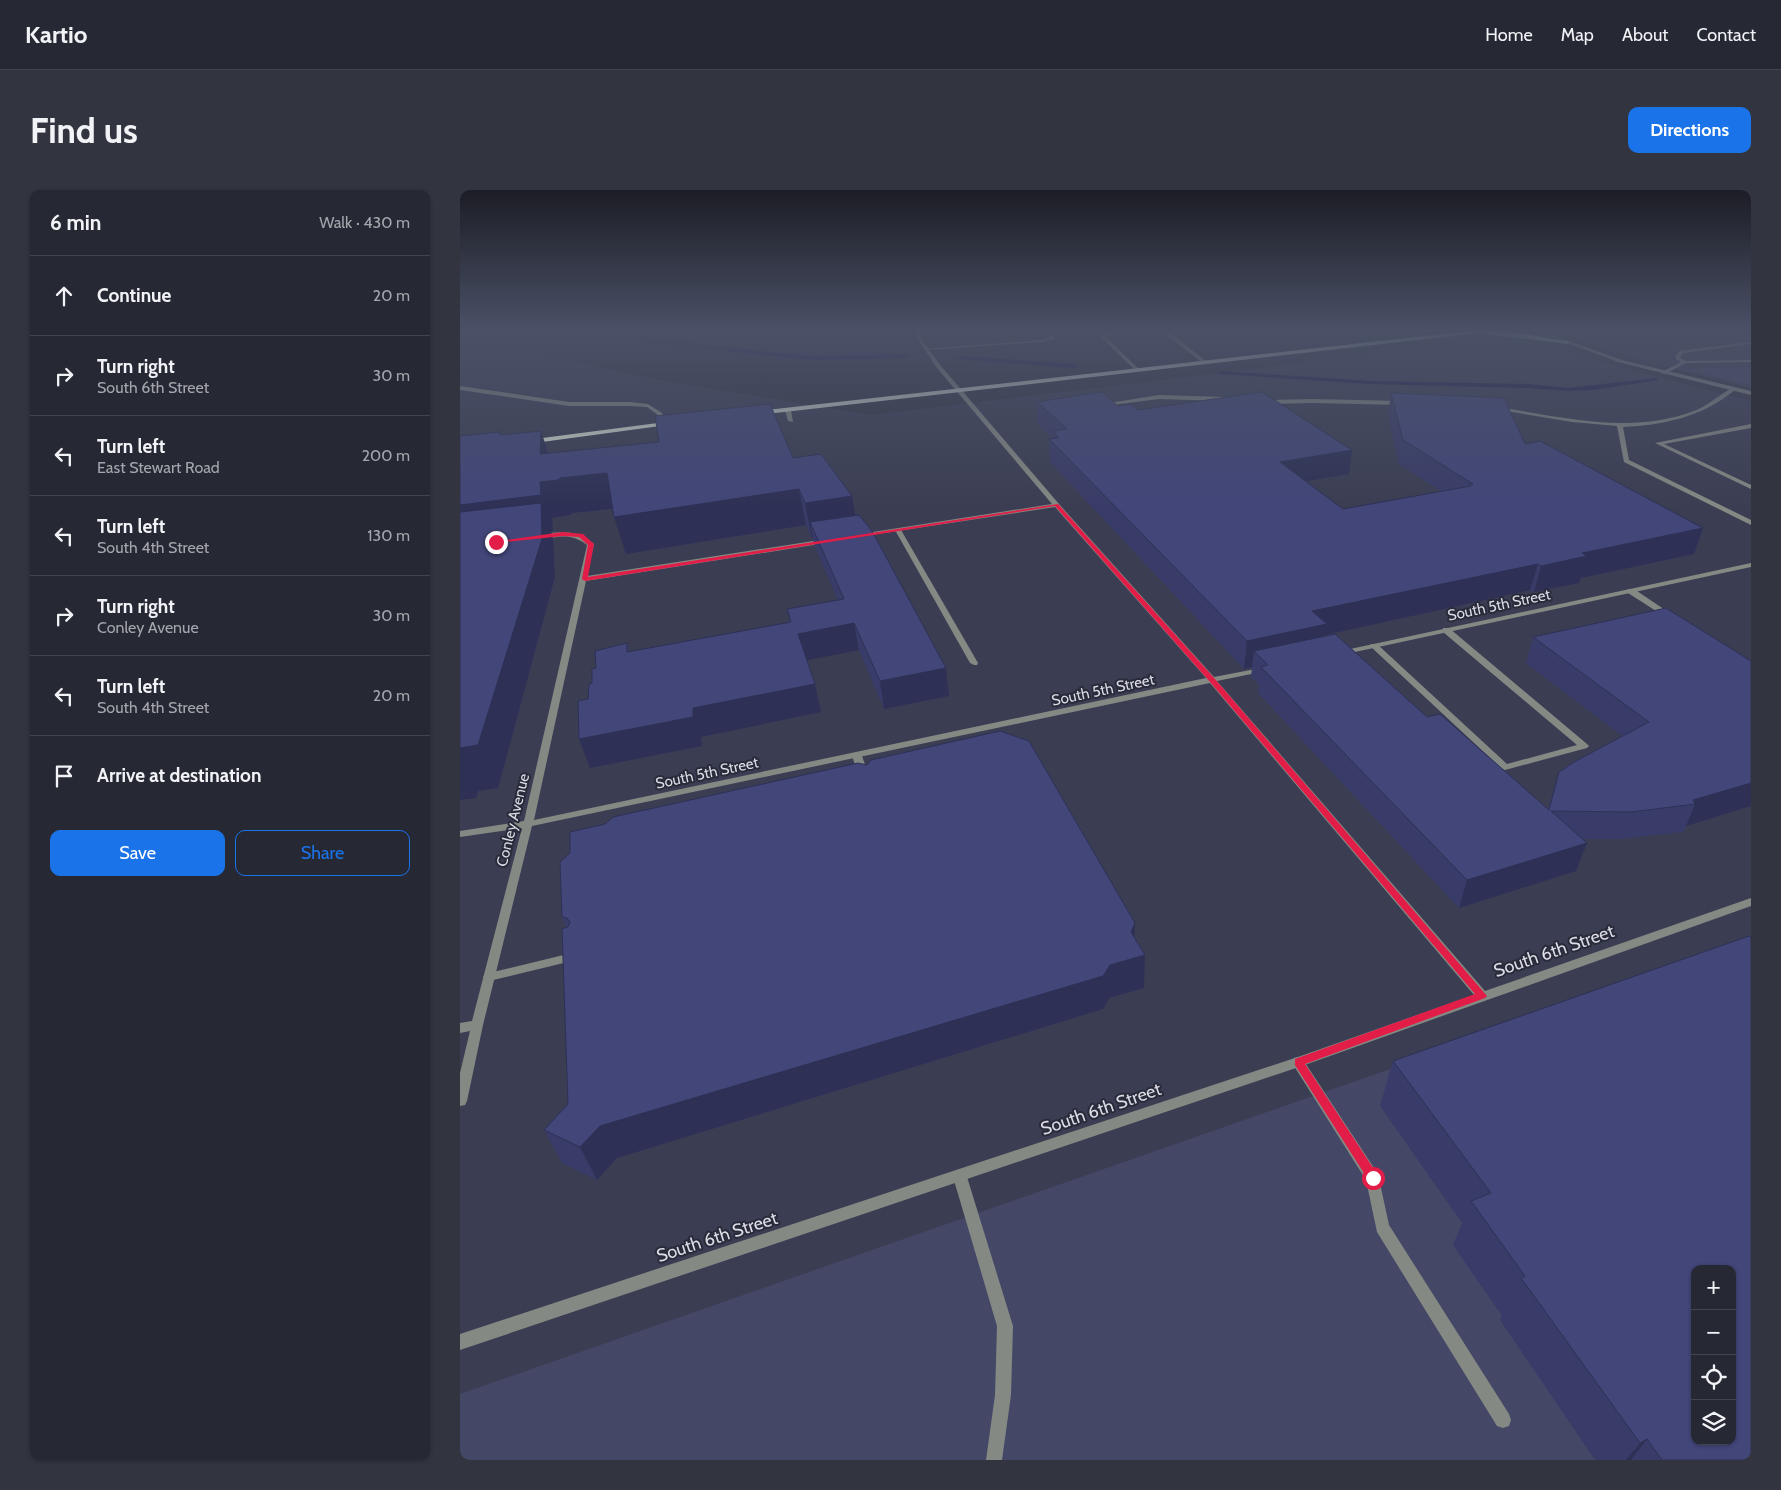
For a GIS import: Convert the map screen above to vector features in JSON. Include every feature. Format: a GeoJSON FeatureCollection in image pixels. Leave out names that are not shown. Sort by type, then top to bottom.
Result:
{"type":"FeatureCollection","features":[{"type":"Feature","properties":{"kind":"main road"},"geometry":{"type":"LineString","coordinates":[[750,414],[966,389]]}},
{"type":"Feature","properties":{"kind":"main road"},"geometry":{"type":"LineString","coordinates":[[518,443],[683,422]]}},
{"type":"Feature","properties":{"kind":"street"},"geometry":{"type":"LineString","coordinates":[[469,389],[569,404],[630,404],[648,406],[660,414],[664,424]]}},
{"type":"Feature","properties":{"kind":"street"},"geometry":{"type":"LineString","coordinates":[[1729,389],[1751,394]]}},
{"type":"Feature","properties":{"kind":"street"},"geometry":{"type":"LineString","coordinates":[[960,390],[1056,505],[1212,680],[1482,996]]}},
{"type":"Feature","properties":{"kind":"street"},"geometry":{"type":"LineString","coordinates":[[1486,407],[1620,425],[1680,418],[1699,411],[1732,390]]}},
{"type":"Feature","properties":{"kind":"street"},"geometry":{"type":"LineString","coordinates":[[1112,403],[1159,397],[1234,400]]}},
{"type":"Feature","properties":{"kind":"street"},"geometry":{"type":"LineString","coordinates":[[1259,401],[1409,404]]}},
{"type":"Feature","properties":{"kind":"street"},"geometry":{"type":"LineString","coordinates":[[788,410],[791,421]]}},
{"type":"Feature","properties":{"kind":"street"},"geometry":{"type":"LineString","coordinates":[[1620,425],[1626,461],[1751,523]]}},
{"type":"Feature","properties":{"kind":"street"},"geometry":{"type":"LineString","coordinates":[[1751,426],[1658,444],[1751,487]]}},
{"type":"Feature","properties":{"kind":"street"},"geometry":{"type":"LineString","coordinates":[[851,537],[1056,505]]}},
{"type":"Feature","properties":{"kind":"street"},"geometry":{"type":"LineString","coordinates":[[898,530],[974,663]]}},
{"type":"Feature","properties":{"kind":"street","name":"Conley Avenue"},"geometry":{"type":"LineString","coordinates":[[460,1101],[477,1025],[528,824],[585,579],[591,544],[581,535],[563,534],[534,537]]}},
{"type":"Feature","properties":{"kind":"street"},"geometry":{"type":"LineString","coordinates":[[585,579],[832,540]]}},
{"type":"Feature","properties":{"kind":"street","name":"South 5th Street"},"geometry":{"type":"LineString","coordinates":[[1327,656],[1751,565]]}},
{"type":"Feature","properties":{"kind":"street"},"geometry":{"type":"LineString","coordinates":[[1631,591],[1680,622]]}},
{"type":"Feature","properties":{"kind":"street"},"geometry":{"type":"LineString","coordinates":[[1374,646],[1505,767],[1584,746],[1446,630]]}},
{"type":"Feature","properties":{"kind":"street","name":"South 5th Street"},"geometry":{"type":"LineString","coordinates":[[460,834],[528,824],[1272,668]]}},
{"type":"Feature","properties":{"kind":"street"},"geometry":{"type":"LineString","coordinates":[[857,756],[868,786]]}},
{"type":"Feature","properties":{"kind":"street","name":"South 6th Street"},"geometry":{"type":"LineString","coordinates":[[460,1342],[960,1177],[1298,1062],[1751,902]]}},
{"type":"Feature","properties":{"kind":"street"},"geometry":{"type":"LineString","coordinates":[[489,977],[577,956]]}},
{"type":"Feature","properties":{"kind":"street"},"geometry":{"type":"LineString","coordinates":[[460,1028],[477,1025]]}},
{"type":"Feature","properties":{"kind":"street"},"geometry":{"type":"LineString","coordinates":[[1298,1062],[1373,1178],[1382,1227],[1503,1420]]}},
{"type":"Feature","properties":{"kind":"street"},"geometry":{"type":"LineString","coordinates":[[960,1177],[1004,1326],[1003,1395],[994,1460]]}},
{"type":"Feature","properties":{"kind":"shaded area"},"geometry":{"type":"Polygon","coordinates":[[[460,389],[715,389],[871,415],[1084,389],[1706,389],[1751,401],[1751,1460],[460,1460],[460,389]]]}},
{"type":"Feature","properties":{"kind":"shaded area"},"geometry":{"type":"Polygon","coordinates":[[[1751,943],[1751,1460],[460,1460],[460,1394],[1751,943]]]}},
{"type":"Feature","properties":{"kind":"building"},"geometry":{"type":"Polygon","coordinates":[[[1102,392],[1118,406],[1131,404],[1138,410],[1262,392],[1352,450],[1280,462],[1343,509],[1471,486],[1469,484],[1473,484],[1403,440],[1391,393],[1504,398],[1525,444],[1540,441],[1703,528],[1582,553],[1587,556],[1541,566],[1538,564],[1312,611],[1327,624],[1247,641],[1049,439],[1059,438],[1053,431],[1067,429],[1037,402],[1102,392]]]}},
{"type":"Feature","properties":{"kind":"building"},"geometry":{"type":"Polygon","coordinates":[[[770,404],[793,458],[821,454],[852,496],[805,503],[799,489],[614,517],[607,473],[540,482],[541,495],[460,505],[460,436],[499,432],[500,435],[541,431],[540,454],[659,442],[655,416],[770,404]]]}},
{"type":"Feature","properties":{"kind":"building"},"geometry":{"type":"Polygon","coordinates":[[[541,503],[542,539],[478,745],[460,748],[460,512],[541,503]]]}},
{"type":"Feature","properties":{"kind":"building"},"geometry":{"type":"Polygon","coordinates":[[[859,515],[872,531],[946,668],[880,681],[854,623],[798,634],[815,684],[693,708],[693,717],[579,739],[578,701],[588,699],[589,684],[592,683],[592,669],[596,668],[595,651],[627,643],[627,652],[791,622],[787,609],[844,599],[810,522],[859,515]]]}},
{"type":"Feature","properties":{"kind":"building"},"geometry":{"type":"Polygon","coordinates":[[[1666,608],[1751,661],[1751,783],[1693,800],[1695,804],[1631,812],[1551,811],[1587,843],[1467,880],[1261,667],[1268,665],[1254,651],[1335,634],[1427,717],[1440,714],[1549,810],[1559,772],[1649,722],[1533,637],[1666,608]]]}},
{"type":"Feature","properties":{"kind":"building"},"geometry":{"type":"Polygon","coordinates":[[[1000,731],[1029,741],[1135,923],[1131,932],[1145,955],[1110,965],[1103,976],[600,1126],[580,1147],[544,1130],[568,1104],[562,929],[568,927],[570,922],[567,918],[562,917],[560,862],[570,853],[570,832],[605,824],[613,817],[858,763],[867,765],[871,760],[1000,731]]]}},
{"type":"Feature","properties":{"kind":"building"},"geometry":{"type":"Polygon","coordinates":[[[1749,936],[1751,937],[1751,1460],[1662,1460],[1647,1439],[1640,1443],[1521,1278],[1525,1276],[1471,1201],[1491,1193],[1393,1061],[1749,936]]]}},
{"type":"Feature","properties":{"kind":"route"},"geometry":{"type":"LineString","coordinates":[[496,542],[563,534],[581,535],[591,544],[585,579],[1056,505],[1212,680],[1482,996],[1298,1062],[1373,1178]]}}]}
